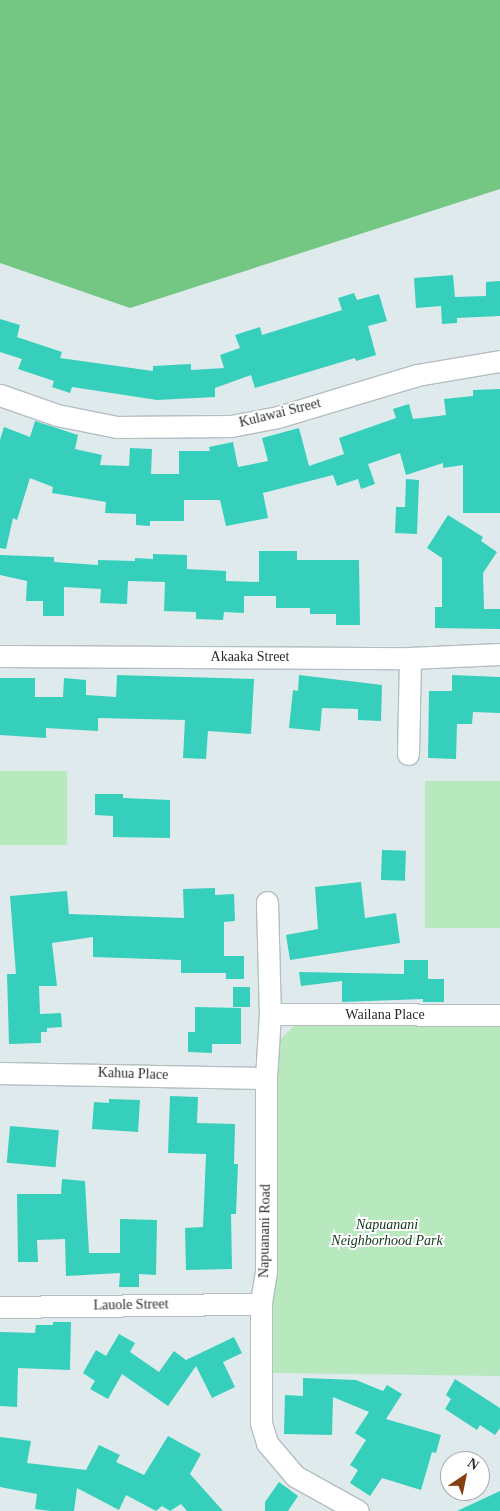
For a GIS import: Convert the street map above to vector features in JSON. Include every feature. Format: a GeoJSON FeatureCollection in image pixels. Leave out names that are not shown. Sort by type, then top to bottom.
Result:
{"type":"FeatureCollection","features":[{"type":"Feature","properties":{"kind":"street","name":"Kulawai Street"},"geometry":{"type":"LineString","coordinates":[[0,395],[57,415],[117,427],[231,426],[278,417],[417,375],[500,361]]}},
{"type":"Feature","properties":{"kind":"street","name":"Akaaka Street"},"geometry":{"type":"LineString","coordinates":[[0,656],[410,658],[500,654]]}},
{"type":"Feature","properties":{"kind":"street"},"geometry":{"type":"LineString","coordinates":[[408,754],[410,658]]}},
{"type":"Feature","properties":{"kind":"street","name":"Napuanani Road"},"geometry":{"type":"LineString","coordinates":[[267,902],[270,1014],[266,1078],[266,1271],[261,1304],[261,1423],[267,1443],[295,1476],[358,1511]]}},
{"type":"Feature","properties":{"kind":"street","name":"Wailana Place"},"geometry":{"type":"LineString","coordinates":[[270,1014],[500,1015]]}},
{"type":"Feature","properties":{"kind":"street","name":"Kahua Place"},"geometry":{"type":"LineString","coordinates":[[0,1072],[71,1072],[266,1078]]}},
{"type":"Feature","properties":{"kind":"street","name":"Lauole Street"},"geometry":{"type":"LineString","coordinates":[[0,1307],[261,1304]]}},
{"type":"Feature","properties":{"kind":"green space"},"geometry":{"type":"Polygon","coordinates":[[[0,0],[500,0],[500,189],[130,308],[0,263],[0,0]]]}},
{"type":"Feature","properties":{"kind":"green space"},"geometry":{"type":"Polygon","coordinates":[[[0,771],[67,771],[67,845],[0,845],[0,771]]]}},
{"type":"Feature","properties":{"kind":"green space"},"geometry":{"type":"Polygon","coordinates":[[[425,781],[500,781],[500,928],[425,928],[425,781]]]}},
{"type":"Feature","properties":{"kind":"green space","name":"Napuanani Neighborhood Park"},"geometry":{"type":"Polygon","coordinates":[[[296,1024],[500,1027],[500,1376],[272,1373],[275,1045],[296,1024]]]}},
{"type":"Feature","properties":{"kind":"building"},"geometry":{"type":"Polygon","coordinates":[[[453,275],[455,297],[486,296],[486,282],[500,281],[500,316],[457,318],[457,323],[442,324],[441,306],[416,308],[414,278],[453,275]]]}},
{"type":"Feature","properties":{"kind":"building"},"geometry":{"type":"Polygon","coordinates":[[[354,293],[357,300],[379,294],[387,321],[368,326],[376,355],[356,361],[355,358],[255,388],[251,375],[215,388],[215,397],[157,400],[72,387],[70,393],[52,387],[54,381],[18,369],[22,359],[0,352],[0,319],[20,325],[17,337],[62,352],[60,358],[153,371],[153,366],[191,364],[191,370],[224,368],[220,355],[240,348],[235,335],[260,327],[262,335],[342,310],[338,298],[354,293]]]}},
{"type":"Feature","properties":{"kind":"building"},"geometry":{"type":"Polygon","coordinates":[[[500,389],[500,513],[463,513],[463,465],[443,468],[443,463],[406,475],[400,453],[368,464],[375,484],[361,489],[358,479],[337,486],[333,475],[263,493],[268,518],[226,526],[220,500],[184,500],[184,521],[150,521],[150,526],[136,525],[136,514],[105,513],[106,502],[52,493],[53,487],[30,478],[17,520],[13,518],[6,549],[0,548],[0,440],[4,427],[30,437],[35,421],[78,435],[75,449],[102,455],[100,465],[129,466],[130,448],[152,449],[151,474],[179,474],[179,451],[210,451],[209,447],[233,442],[238,467],[268,461],[262,438],[299,428],[309,466],[344,454],[339,438],[396,418],[393,409],[409,404],[413,419],[446,415],[444,399],[473,396],[473,390],[500,389]]]}},
{"type":"Feature","properties":{"kind":"building"},"geometry":{"type":"Polygon","coordinates":[[[406,479],[419,480],[417,534],[395,533],[396,507],[405,507],[406,479]]]}},
{"type":"Feature","properties":{"kind":"building"},"geometry":{"type":"Polygon","coordinates":[[[448,515],[483,537],[481,541],[497,552],[483,573],[484,609],[500,609],[500,629],[435,628],[435,607],[442,607],[442,558],[427,548],[448,515]]]}},
{"type":"Feature","properties":{"kind":"building"},"geometry":{"type":"Polygon","coordinates":[[[259,551],[297,551],[297,560],[359,560],[360,625],[336,625],[336,614],[310,614],[310,608],[276,608],[276,596],[244,596],[244,613],[224,612],[223,620],[196,619],[196,612],[164,611],[165,582],[128,581],[127,604],[100,603],[101,589],[64,587],[64,616],[43,616],[43,601],[26,601],[27,581],[0,575],[0,555],[54,557],[54,562],[98,565],[98,560],[135,561],[135,558],[153,559],[153,554],[187,555],[187,569],[226,571],[226,581],[259,582],[259,551]]]}},
{"type":"Feature","properties":{"kind":"building"},"geometry":{"type":"Polygon","coordinates":[[[117,675],[254,679],[251,734],[208,731],[206,759],[183,758],[185,720],[98,718],[98,731],[46,728],[46,738],[0,735],[0,678],[35,678],[35,697],[63,697],[64,678],[86,680],[86,695],[116,697],[117,675]]]}},
{"type":"Feature","properties":{"kind":"building"},"geometry":{"type":"Polygon","coordinates":[[[299,675],[382,685],[381,721],[358,720],[358,709],[322,708],[320,731],[289,728],[293,690],[298,691],[299,675]]]}},
{"type":"Feature","properties":{"kind":"building"},"geometry":{"type":"Polygon","coordinates":[[[452,675],[500,677],[500,713],[473,712],[472,724],[457,724],[456,759],[428,758],[429,691],[452,691],[452,675]]]}},
{"type":"Feature","properties":{"kind":"building"},"geometry":{"type":"Polygon","coordinates":[[[95,794],[123,794],[123,798],[170,800],[170,838],[113,837],[113,816],[95,815],[95,794]]]}},
{"type":"Feature","properties":{"kind":"building"},"geometry":{"type":"Polygon","coordinates":[[[382,850],[406,851],[405,881],[381,880],[382,850]]]}},
{"type":"Feature","properties":{"kind":"building"},"geometry":{"type":"Polygon","coordinates":[[[361,882],[365,918],[396,913],[400,943],[290,960],[286,935],[318,929],[315,887],[361,882]]]}},
{"type":"Feature","properties":{"kind":"building"},"geometry":{"type":"Polygon","coordinates":[[[215,888],[215,895],[234,894],[235,921],[224,922],[224,956],[244,956],[244,979],[226,979],[226,973],[181,973],[181,960],[93,957],[93,937],[52,943],[57,986],[39,986],[40,1014],[61,1013],[62,1027],[47,1028],[47,1032],[41,1032],[41,1043],[9,1044],[7,974],[16,974],[10,896],[67,891],[69,914],[184,918],[183,889],[215,888]]]}},
{"type":"Feature","properties":{"kind":"building"},"geometry":{"type":"Polygon","coordinates":[[[404,960],[428,960],[428,979],[444,979],[444,1002],[423,1002],[423,999],[342,1002],[342,981],[301,986],[299,972],[404,974],[404,960]]]}},
{"type":"Feature","properties":{"kind":"building"},"geometry":{"type":"Polygon","coordinates":[[[233,987],[250,987],[250,1007],[233,1007],[233,987]]]}},
{"type":"Feature","properties":{"kind":"building"},"geometry":{"type":"Polygon","coordinates":[[[195,1007],[241,1008],[241,1044],[212,1044],[212,1053],[188,1052],[188,1032],[195,1032],[195,1007]]]}},
{"type":"Feature","properties":{"kind":"building"},"geometry":{"type":"Polygon","coordinates":[[[170,1096],[198,1097],[197,1123],[235,1124],[234,1164],[238,1164],[236,1214],[231,1214],[232,1269],[186,1270],[185,1228],[203,1227],[206,1154],[168,1153],[170,1096]]]}},
{"type":"Feature","properties":{"kind":"building"},"geometry":{"type":"Polygon","coordinates":[[[109,1099],[140,1100],[138,1132],[92,1129],[94,1102],[109,1103],[109,1099]]]}},
{"type":"Feature","properties":{"kind":"building"},"geometry":{"type":"Polygon","coordinates":[[[10,1126],[59,1130],[56,1167],[7,1163],[10,1126]]]}},
{"type":"Feature","properties":{"kind":"building"},"geometry":{"type":"Polygon","coordinates":[[[62,1179],[85,1181],[89,1253],[120,1253],[120,1219],[157,1220],[156,1275],[139,1274],[139,1287],[119,1287],[120,1273],[66,1276],[65,1239],[37,1240],[38,1262],[18,1262],[17,1194],[61,1194],[62,1179]]]}},
{"type":"Feature","properties":{"kind":"building"},"geometry":{"type":"Polygon","coordinates":[[[53,1322],[71,1322],[70,1370],[18,1368],[17,1407],[0,1406],[0,1332],[35,1333],[36,1325],[53,1325],[53,1322]]]}},
{"type":"Feature","properties":{"kind":"building"},"geometry":{"type":"Polygon","coordinates":[[[119,1334],[135,1343],[130,1352],[159,1372],[174,1351],[186,1360],[234,1337],[242,1353],[223,1362],[235,1387],[212,1398],[196,1366],[168,1406],[122,1374],[108,1399],[90,1389],[95,1381],[83,1373],[96,1350],[106,1356],[119,1334]]]}},
{"type":"Feature","properties":{"kind":"building"},"geometry":{"type":"Polygon","coordinates":[[[303,1378],[356,1380],[383,1391],[387,1385],[402,1394],[386,1419],[441,1435],[436,1453],[432,1452],[421,1490],[382,1478],[370,1496],[350,1483],[358,1470],[350,1465],[366,1440],[355,1433],[369,1412],[333,1397],[332,1435],[284,1434],[285,1395],[303,1396],[303,1378]]]}},
{"type":"Feature","properties":{"kind":"building"},"geometry":{"type":"Polygon","coordinates":[[[455,1379],[500,1408],[500,1428],[495,1435],[480,1425],[477,1430],[445,1409],[451,1399],[446,1395],[455,1379]]]}},
{"type":"Feature","properties":{"kind":"building"},"geometry":{"type":"Polygon","coordinates":[[[168,1436],[201,1454],[190,1474],[223,1511],[187,1511],[181,1504],[170,1511],[162,1506],[156,1511],[126,1495],[119,1510],[77,1488],[74,1511],[50,1511],[35,1509],[37,1494],[0,1487],[0,1437],[31,1441],[27,1463],[86,1470],[99,1445],[120,1455],[116,1462],[144,1475],[168,1436]]]}},
{"type":"Feature","properties":{"kind":"building"},"geometry":{"type":"Polygon","coordinates":[[[279,1482],[298,1496],[288,1511],[265,1511],[265,1502],[279,1482]]]}},
{"type":"Feature","properties":{"kind":"building"},"geometry":{"type":"Polygon","coordinates":[[[500,1491],[500,1511],[457,1511],[478,1501],[490,1501],[490,1496],[500,1491]]]}}]}
